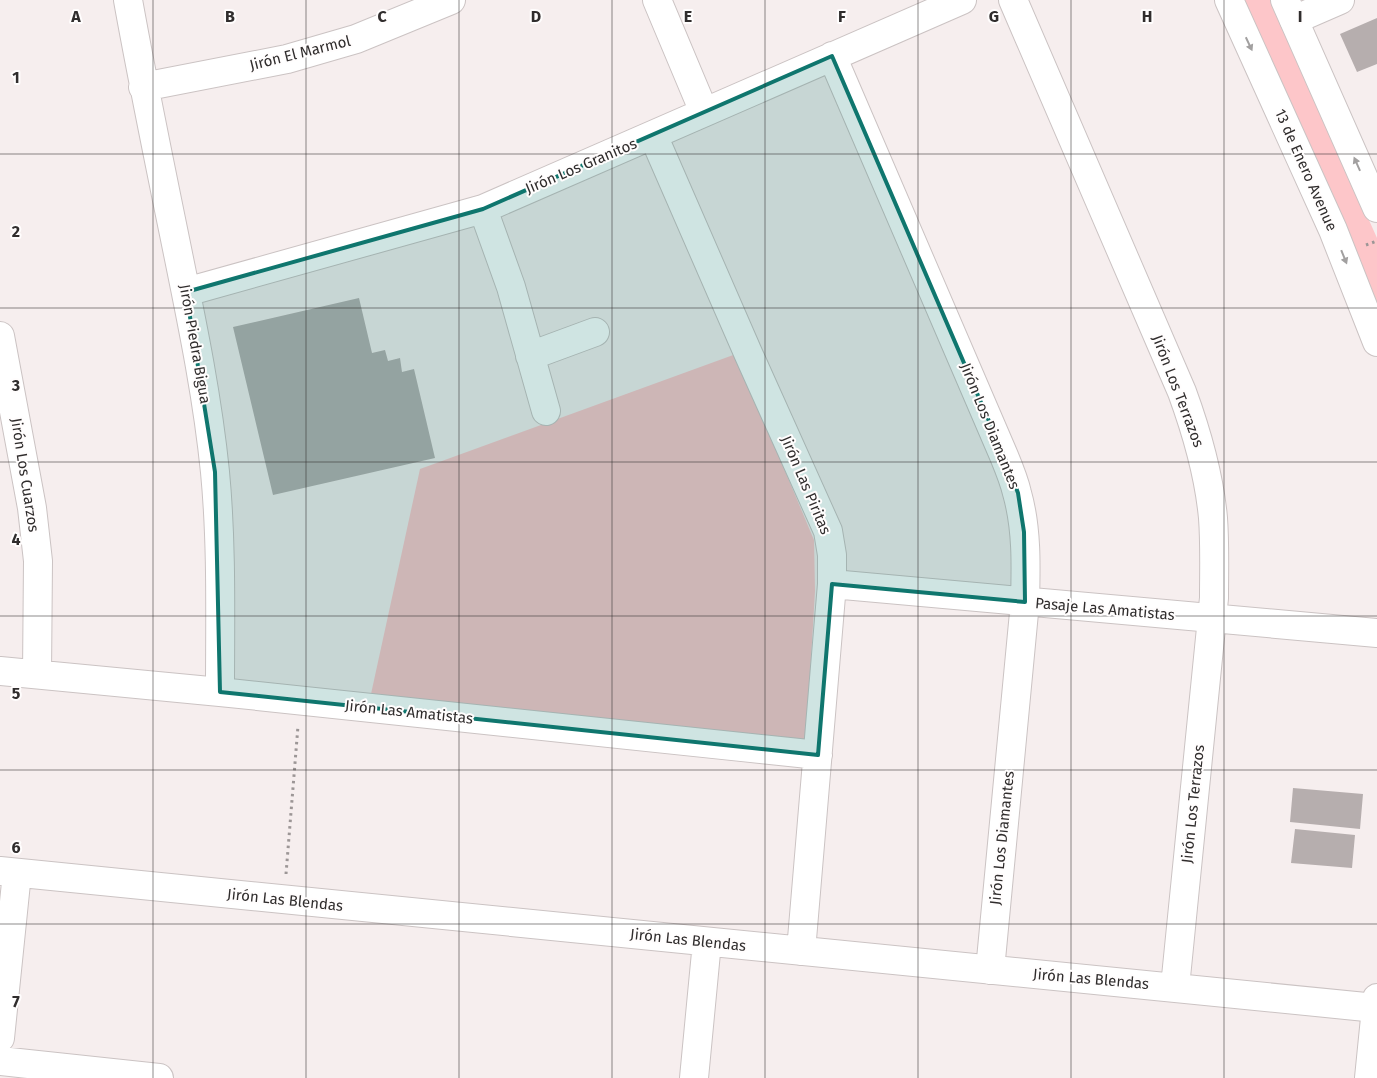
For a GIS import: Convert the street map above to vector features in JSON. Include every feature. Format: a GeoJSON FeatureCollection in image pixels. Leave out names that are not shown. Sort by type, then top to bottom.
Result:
{"type":"FeatureCollection","features":[{"type":"Feature","properties":{"kind":"street","name":"Jirón Piedra Bigua"},"geometry":{"type":"LineString","coordinates":[[128,0],[143,87],[186,292],[215,472],[219,543],[220,692]]}},
{"type":"Feature","properties":{"kind":"street","name":"Jirón El Marmol"},"geometry":{"type":"LineString","coordinates":[[143,87],[287,59],[356,39],[450,0]]}},
{"type":"Feature","properties":{"kind":"street"},"geometry":{"type":"LineString","coordinates":[[657,0],[704,112]]}},
{"type":"Feature","properties":{"kind":"street","name":"Jirón Los Granitos"},"geometry":{"type":"LineString","coordinates":[[186,292],[483,208],[962,0]]}},
{"type":"Feature","properties":{"kind":"street","name":"Jirón Los Terrazos"},"geometry":{"type":"LineString","coordinates":[[1013,0],[1182,392],[1196,430],[1206,469],[1213,516],[1215,555],[1212,618],[1175,987]]}},
{"type":"Feature","properties":{"kind":"street","name":"13 de Enero Avenue"},"geometry":{"type":"LineString","coordinates":[[1229,0],[1333,230],[1377,342]]}},
{"type":"Feature","properties":{"kind":"street"},"geometry":{"type":"LineString","coordinates":[[1340,0],[1289,10],[1376,201]]}},
{"type":"Feature","properties":{"kind":"street","name":"Jirón Los Diamantes"},"geometry":{"type":"LineString","coordinates":[[832,56],[1004,456],[1018,494],[1024,532],[1025,602],[990,970]]}},
{"type":"Feature","properties":{"kind":"street","name":"Jirón Las Piritas"},"geometry":{"type":"LineString","coordinates":[[653,135],[828,531],[832,556],[832,584],[801,951]]}},
{"type":"Feature","properties":{"kind":"street"},"geometry":{"type":"LineString","coordinates":[[483,208],[511,287],[546,411]]}},
{"type":"Feature","properties":{"kind":"street"},"geometry":{"type":"LineString","coordinates":[[530,356],[595,332]]}},
{"type":"Feature","properties":{"kind":"street","name":"Jirón Los Cuarzos"},"geometry":{"type":"LineString","coordinates":[[0,336],[33,517],[38,561],[38,674]]}},
{"type":"Feature","properties":{"kind":"street","name":"Pasaje Las Amatistas"},"geometry":{"type":"LineString","coordinates":[[832,584],[1377,633]]}},
{"type":"Feature","properties":{"kind":"street","name":"Jirón Las Amatistas"},"geometry":{"type":"LineString","coordinates":[[0,670],[818,755]]}},
{"type":"Feature","properties":{"kind":"street"},"geometry":{"type":"LineString","coordinates":[[0,1038],[9,872]]}},
{"type":"Feature","properties":{"kind":"street","name":"Jirón Las Blendas"},"geometry":{"type":"LineString","coordinates":[[9,872],[990,970],[1376,1003]]}},
{"type":"Feature","properties":{"kind":"street"},"geometry":{"type":"LineString","coordinates":[[694,1078],[707,942]]}},
{"type":"Feature","properties":{"kind":"street"},"geometry":{"type":"LineString","coordinates":[[1369,1078],[1376,1003]]}},
{"type":"Feature","properties":{"kind":"street"},"geometry":{"type":"LineString","coordinates":[[0,1061],[159,1078]]}},
{"type":"Feature","properties":{"kind":"path"},"geometry":{"type":"LineString","coordinates":[[284,900],[300,700]]}},
{"type":"Feature","properties":{"kind":"highlighted area"},"geometry":{"type":"Polygon","coordinates":[[[832,56],[1004,456],[1018,493],[1024,532],[1025,602],[832,584],[818,755],[220,692],[215,472],[186,292],[483,209],[832,56]]]}},
{"type":"Feature","properties":{"kind":"shaded area"},"geometry":{"type":"Polygon","coordinates":[[[1242,0],[1274,0],[1377,238],[1377,317],[1242,0]]]}},
{"type":"Feature","properties":{"kind":"shaded area"},"geometry":{"type":"Polygon","coordinates":[[[736,354],[814,540],[815,591],[806,744],[371,694],[420,469],[736,354]]]}},
{"type":"Feature","properties":{"kind":"building"},"geometry":{"type":"Polygon","coordinates":[[[1377,18],[1377,64],[1357,72],[1340,34],[1377,18]]]}},
{"type":"Feature","properties":{"kind":"building"},"geometry":{"type":"Polygon","coordinates":[[[359,298],[372,353],[385,350],[388,361],[400,358],[402,372],[414,369],[435,458],[273,495],[233,327],[359,298]]]}},
{"type":"Feature","properties":{"kind":"building"},"geometry":{"type":"Polygon","coordinates":[[[1293,788],[1363,794],[1360,829],[1290,822],[1293,788]]]}},
{"type":"Feature","properties":{"kind":"building"},"geometry":{"type":"Polygon","coordinates":[[[1295,829],[1355,835],[1352,868],[1291,863],[1295,829]]]}}]}
